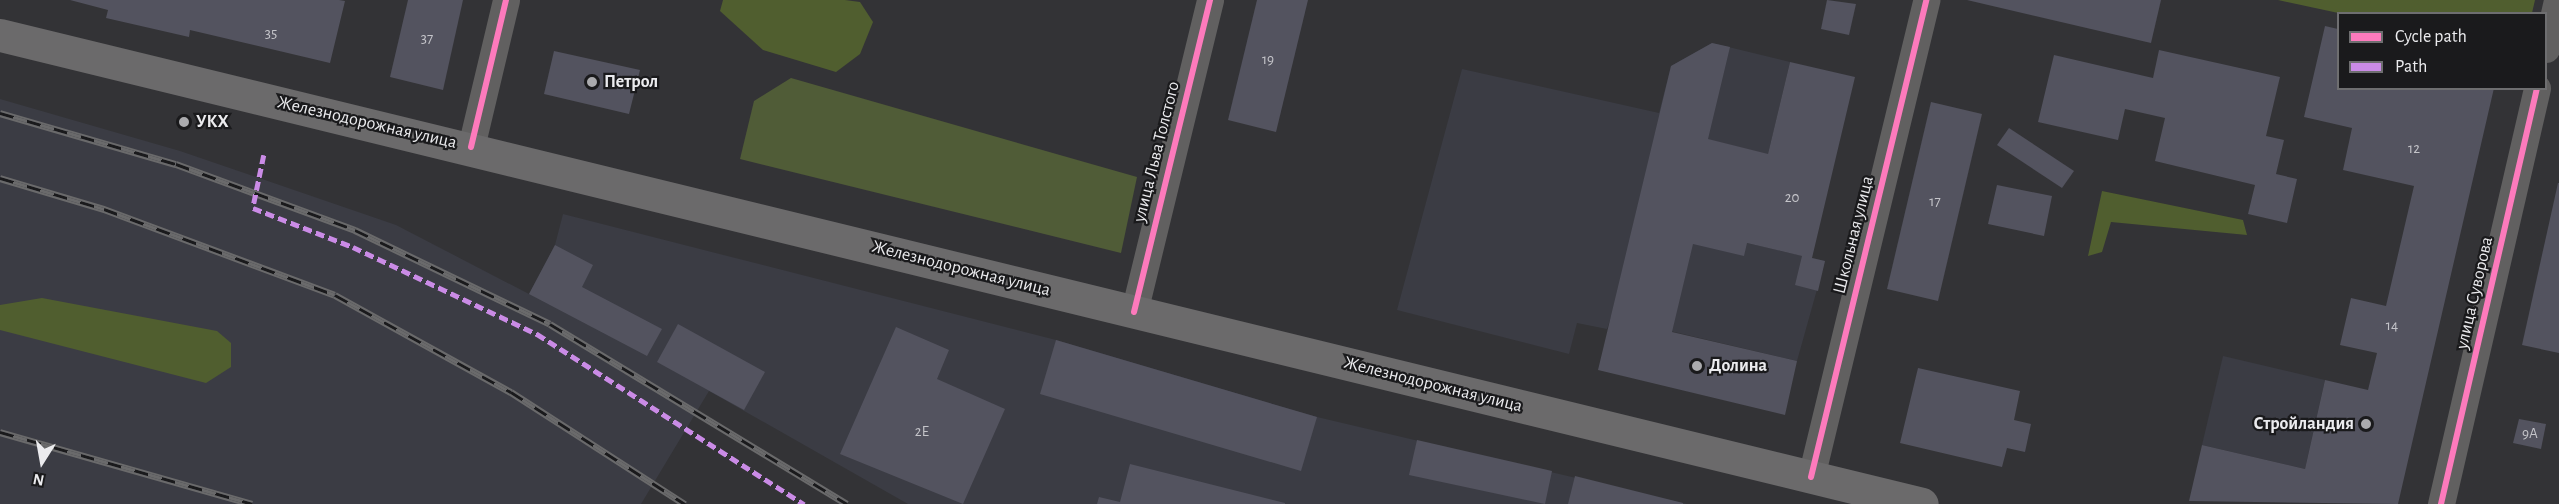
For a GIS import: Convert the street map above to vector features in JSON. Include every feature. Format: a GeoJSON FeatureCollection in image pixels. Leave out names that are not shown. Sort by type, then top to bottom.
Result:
{"type":"FeatureCollection","features":[{"type":"Feature","properties":{"kind":"main road","name":"Железнодорожная улица"},"geometry":{"type":"LineString","coordinates":[[0,35],[471,147],[1134,312],[1922,504]]}},
{"type":"Feature","properties":{"kind":"street"},"geometry":{"type":"LineString","coordinates":[[471,147],[506,0]]}},
{"type":"Feature","properties":{"kind":"street","name":"улица Льва Толстого"},"geometry":{"type":"LineString","coordinates":[[1134,312],[1210,0]]}},
{"type":"Feature","properties":{"kind":"street","name":"Школьная улица"},"geometry":{"type":"LineString","coordinates":[[1811,477],[1926,0]]}},
{"type":"Feature","properties":{"kind":"street"},"geometry":{"type":"LineString","coordinates":[[2547,45],[2557,0]]}},
{"type":"Feature","properties":{"kind":"street","name":"улица Суворова"},"geometry":{"type":"LineString","coordinates":[[2441,504],[2536,90]]}},
{"type":"Feature","properties":{"kind":"shaded area"},"geometry":{"type":"Polygon","coordinates":[[[1712,43],[1790,62],[1747,243],[1825,261],[1797,361],[1611,317],[1607,329],[1577,323],[1569,354],[1397,310],[1462,69],[1659,113],[1671,66],[1712,43]]]}},
{"type":"Feature","properties":{"kind":"shaded area"},"geometry":{"type":"Polygon","coordinates":[[[0,99],[180,151],[396,225],[529,294],[555,245],[563,214],[1056,340],[1317,417],[1687,504],[908,504],[709,391],[641,504],[0,504],[0,99]]]}},
{"type":"Feature","properties":{"kind":"shaded area"},"geometry":{"type":"Polygon","coordinates":[[[2223,356],[2325,380],[2305,469],[2202,445],[2223,356]]]}},
{"type":"Feature","properties":{"kind":"green space"},"geometry":{"type":"Polygon","coordinates":[[[723,0],[860,2],[873,22],[860,54],[836,72],[763,50],[720,11],[723,0]]]}},
{"type":"Feature","properties":{"kind":"green space"},"geometry":{"type":"Polygon","coordinates":[[[2278,0],[2535,0],[2532,12],[2337,13],[2278,0]]]}},
{"type":"Feature","properties":{"kind":"green space"},"geometry":{"type":"Polygon","coordinates":[[[791,78],[1137,177],[1121,253],[740,159],[754,101],[791,78]]]}},
{"type":"Feature","properties":{"kind":"green space"},"geometry":{"type":"Polygon","coordinates":[[[2102,191],[2243,220],[2247,235],[2111,222],[2102,252],[2088,256],[2102,191]]]}},
{"type":"Feature","properties":{"kind":"green space"},"geometry":{"type":"Polygon","coordinates":[[[42,298],[217,331],[231,343],[231,367],[206,383],[0,330],[0,305],[42,298]]]}},
{"type":"Feature","properties":{"kind":"building"},"geometry":{"type":"Polygon","coordinates":[[[70,0],[345,1],[330,63],[190,30],[189,37],[106,18],[108,10],[70,0]]]}},
{"type":"Feature","properties":{"kind":"building"},"geometry":{"type":"Polygon","coordinates":[[[408,0],[463,0],[443,90],[390,77],[408,0]]]}},
{"type":"Feature","properties":{"kind":"building"},"geometry":{"type":"Polygon","coordinates":[[[1257,0],[1308,0],[1276,132],[1228,120],[1257,0]]]}},
{"type":"Feature","properties":{"kind":"building"},"geometry":{"type":"Polygon","coordinates":[[[1827,0],[1856,4],[1849,35],[1821,29],[1827,0]]]}},
{"type":"Feature","properties":{"kind":"building"},"geometry":{"type":"Polygon","coordinates":[[[1967,0],[2161,0],[2151,43],[1967,0]]]}},
{"type":"Feature","properties":{"kind":"building"},"geometry":{"type":"Polygon","coordinates":[[[2325,26],[2337,29],[2337,90],[2494,90],[2398,504],[2189,501],[2202,445],[2305,469],[2325,380],[2368,390],[2377,353],[2340,345],[2351,298],[2386,306],[2414,186],[2343,170],[2352,128],[2304,117],[2325,26]]]}},
{"type":"Feature","properties":{"kind":"building"},"geometry":{"type":"Polygon","coordinates":[[[1712,43],[1730,47],[1708,139],[1768,154],[1790,62],[1855,77],[1812,258],[1825,261],[1818,291],[1795,285],[1802,256],[1747,243],[1744,256],[1693,244],[1672,332],[1797,361],[1785,415],[1598,370],[1671,66],[1712,43]]]}},
{"type":"Feature","properties":{"kind":"building"},"geometry":{"type":"Polygon","coordinates":[[[2159,50],[2280,77],[2266,136],[2284,140],[2276,174],[2297,179],[2287,223],[2248,214],[2255,185],[2155,161],[2165,118],[2125,109],[2118,140],[2038,122],[2054,55],[2153,78],[2159,50]]]}},
{"type":"Feature","properties":{"kind":"building","name":"Петрол"},"geometry":{"type":"Polygon","coordinates":[[[554,51],[640,70],[629,114],[544,94],[554,51]]]}},
{"type":"Feature","properties":{"kind":"building"},"geometry":{"type":"Polygon","coordinates":[[[1931,102],[1982,114],[1938,301],[1887,289],[1931,102]]]}},
{"type":"Feature","properties":{"kind":"building"},"geometry":{"type":"Polygon","coordinates":[[[2009,128],[2074,171],[2062,188],[1997,145],[2009,128]]]}},
{"type":"Feature","properties":{"kind":"building"},"geometry":{"type":"Polygon","coordinates":[[[2559,183],[2559,353],[2522,345],[2559,183]]]}},
{"type":"Feature","properties":{"kind":"building"},"geometry":{"type":"Polygon","coordinates":[[[1997,185],[2052,196],[2044,236],[1988,224],[1997,185]]]}},
{"type":"Feature","properties":{"kind":"building"},"geometry":{"type":"Polygon","coordinates":[[[555,245],[593,265],[582,287],[662,329],[647,356],[529,294],[555,245]]]}},
{"type":"Feature","properties":{"kind":"building"},"geometry":{"type":"Polygon","coordinates":[[[678,324],[765,372],[744,410],[657,362],[678,324]]]}},
{"type":"Feature","properties":{"kind":"building"},"geometry":{"type":"Polygon","coordinates":[[[896,327],[949,350],[937,379],[1005,409],[963,504],[840,454],[896,327]]]}},
{"type":"Feature","properties":{"kind":"building"},"geometry":{"type":"Polygon","coordinates":[[[1056,340],[1317,417],[1301,471],[1040,394],[1056,340]]]}},
{"type":"Feature","properties":{"kind":"building"},"geometry":{"type":"Polygon","coordinates":[[[1918,368],[2020,391],[2014,420],[2031,424],[2025,452],[2007,448],[2002,467],[1900,443],[1918,368]]]}},
{"type":"Feature","properties":{"kind":"building"},"geometry":{"type":"Polygon","coordinates":[[[2519,419],[2546,424],[2541,449],[2513,443],[2519,419]]]}},
{"type":"Feature","properties":{"kind":"building"},"geometry":{"type":"Polygon","coordinates":[[[1417,440],[1552,471],[1545,504],[1409,475],[1417,440]]]}},
{"type":"Feature","properties":{"kind":"building"},"geometry":{"type":"Polygon","coordinates":[[[1130,464],[1285,504],[1097,504],[1099,497],[1120,502],[1130,464]]]}},
{"type":"Feature","properties":{"kind":"building"},"geometry":{"type":"Polygon","coordinates":[[[1575,476],[1683,503],[1683,504],[1568,504],[1575,476]]]}},
{"type":"Feature","properties":{"kind":"railway"},"geometry":{"type":"LineString","coordinates":[[0,113],[176,164],[355,230],[550,324],[847,504]]}},
{"type":"Feature","properties":{"kind":"railway"},"geometry":{"type":"LineString","coordinates":[[0,178],[104,209],[335,295],[511,392],[685,504]]}},
{"type":"Feature","properties":{"kind":"railway"},"geometry":{"type":"LineString","coordinates":[[0,432],[252,504]]}},
{"type":"Feature","properties":{"kind":"marked path"},"geometry":{"type":"LineString","coordinates":[[264,155],[253,208],[353,247],[537,334],[804,504]]}},
{"type":"Feature","properties":{"kind":"cycle path"},"geometry":{"type":"LineString","coordinates":[[471,147],[506,0]]}},
{"type":"Feature","properties":{"kind":"cycle path"},"geometry":{"type":"LineString","coordinates":[[1134,312],[1210,0]]}},
{"type":"Feature","properties":{"kind":"cycle path"},"geometry":{"type":"LineString","coordinates":[[1811,477],[1926,0]]}},
{"type":"Feature","properties":{"kind":"cycle path"},"geometry":{"type":"LineString","coordinates":[[2441,504],[2537,90]]}},
{"type":"Feature","properties":{"kind":"place","name":"Петрол"},"geometry":{"type":"Point","coordinates":[592,82]}},
{"type":"Feature","properties":{"kind":"place","name":"УКХ"},"geometry":{"type":"Point","coordinates":[184,122]}},
{"type":"Feature","properties":{"kind":"place","name":"Долина"},"geometry":{"type":"Point","coordinates":[1697,366]}},
{"type":"Feature","properties":{"kind":"place","name":"Стройландия"},"geometry":{"type":"Point","coordinates":[2366,424]}}]}
